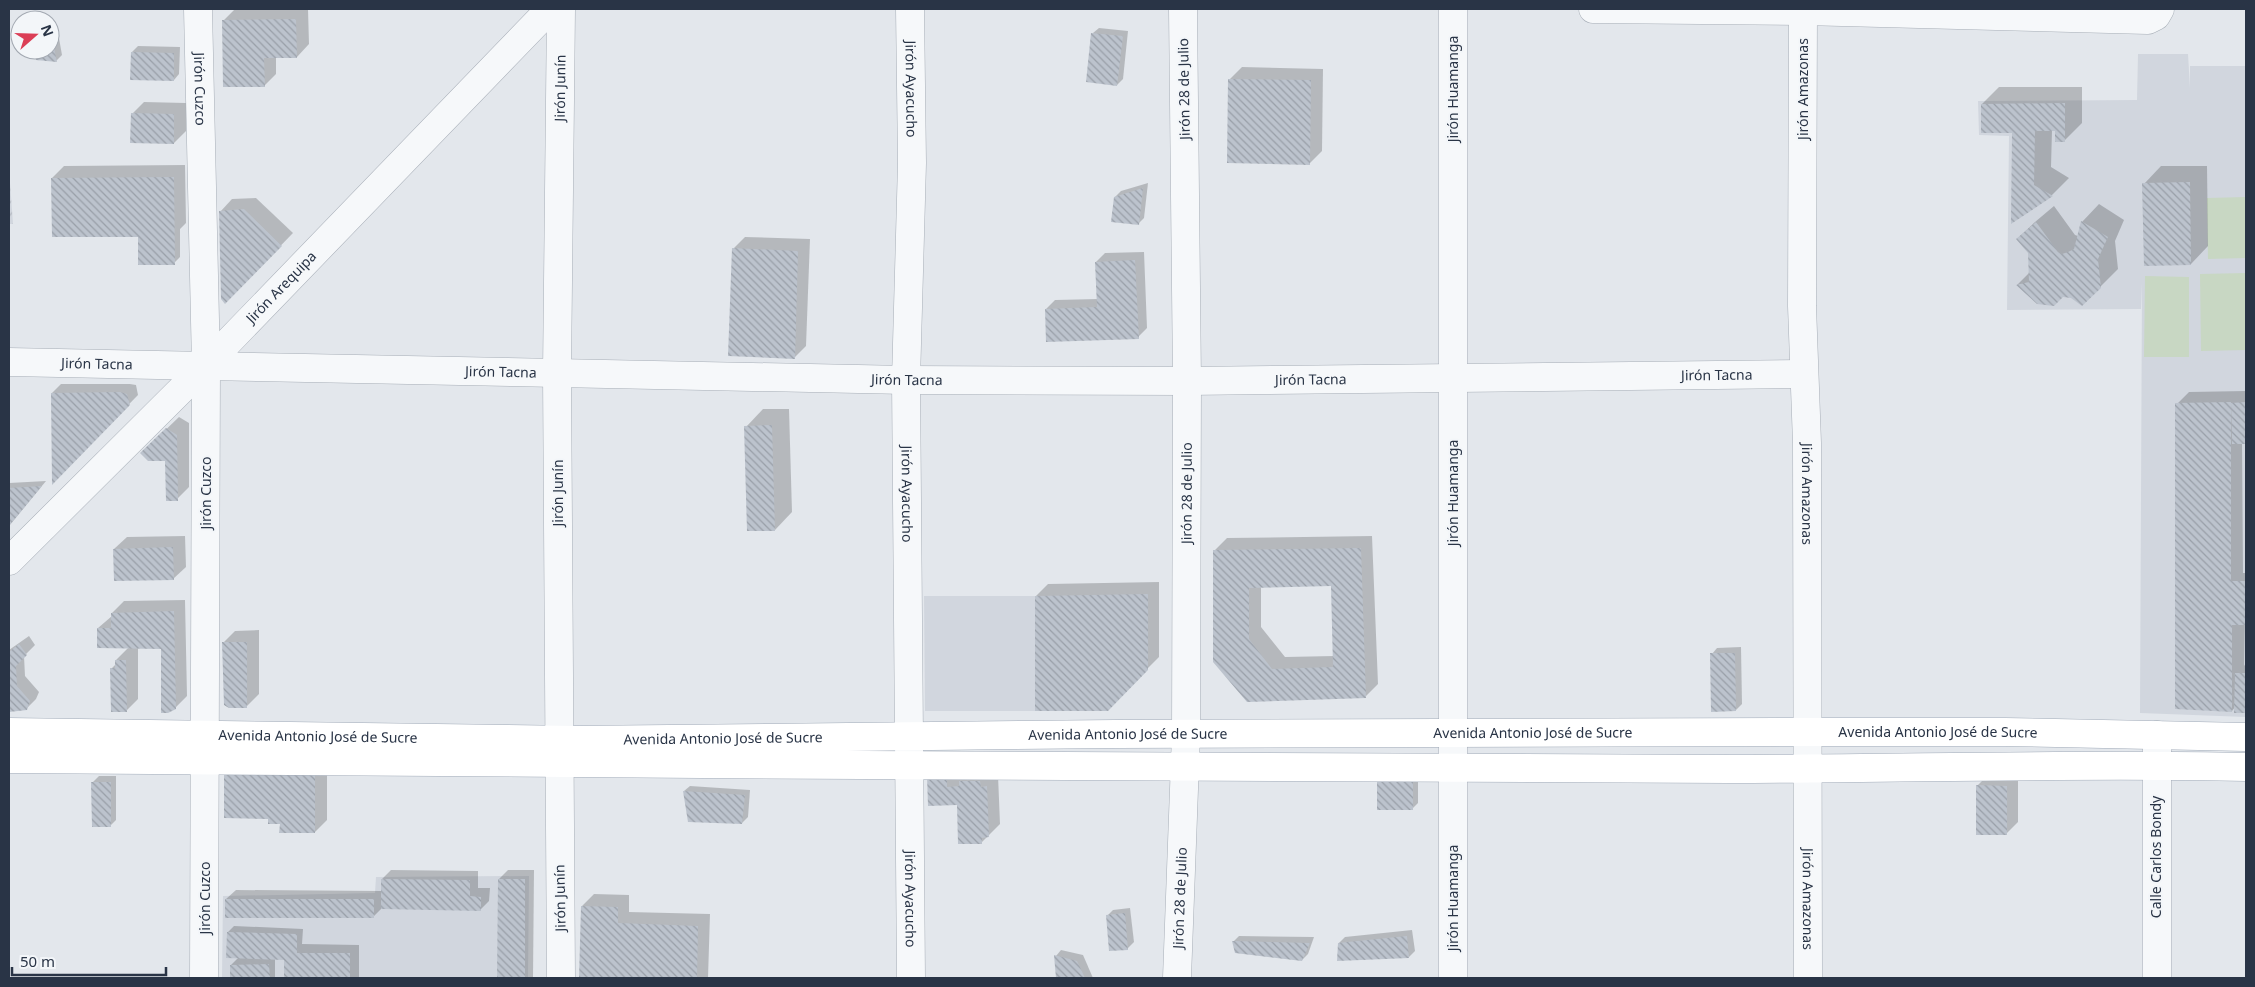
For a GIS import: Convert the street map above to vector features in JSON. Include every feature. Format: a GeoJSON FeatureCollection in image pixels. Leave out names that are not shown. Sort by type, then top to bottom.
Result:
{"type":"FeatureCollection","features":[{"type":"Feature","properties":{"kind":"main road","name":"Avenida Antonio José de Sucre"},"geometry":{"type":"LineString","coordinates":[[9,732],[205,734],[558,752],[909,766],[1807,769],[2155,765],[2246,766]]}},
{"type":"Feature","properties":{"kind":"main road","name":"Avenida Antonio José de Sucre"},"geometry":{"type":"LineString","coordinates":[[9,759],[205,761],[558,752],[909,736],[2005,732],[2246,737]]}},
{"type":"Feature","properties":{"kind":"street","name":"Jirón Cuzco"},"geometry":{"type":"LineString","coordinates":[[198,9],[206,365],[204,978]]}},
{"type":"Feature","properties":{"kind":"street","name":"Jirón Arequipa"},"geometry":{"type":"LineString","coordinates":[[9,561],[206,365],[550,9]]}},
{"type":"Feature","properties":{"kind":"street","name":"Jirón Junín"},"geometry":{"type":"LineString","coordinates":[[561,9],[557,373],[558,752],[561,978]]}},
{"type":"Feature","properties":{"kind":"street","name":"Jirón Ayacucho"},"geometry":{"type":"LineString","coordinates":[[910,9],[912,163],[906,380],[911,978]]}},
{"type":"Feature","properties":{"kind":"street","name":"Jirón 28 de Julio"},"geometry":{"type":"LineString","coordinates":[[1177,978],[1186,767],[1185,531],[1187,381],[1183,9]]}},
{"type":"Feature","properties":{"kind":"street","name":"Jirón Huamanga"},"geometry":{"type":"LineString","coordinates":[[1453,9],[1453,978]]}},
{"type":"Feature","properties":{"kind":"street"},"geometry":{"type":"LineString","coordinates":[[1593,9],[1803,9],[2148,20],[2158,12]]}},
{"type":"Feature","properties":{"kind":"street","name":"Jirón Amazonas"},"geometry":{"type":"LineString","coordinates":[[1803,9],[1802,306],[1807,443],[1808,978]]}},
{"type":"Feature","properties":{"kind":"street","name":"Jirón Tacna"},"geometry":{"type":"LineString","coordinates":[[9,362],[906,380],[1187,381],[1804,374]]}},
{"type":"Feature","properties":{"kind":"street","name":"Calle Carlos Bondy"},"geometry":{"type":"LineString","coordinates":[[2157,735],[2155,765],[2157,978]]}},
{"type":"Feature","properties":{"kind":"shaded area"},"geometry":{"type":"Polygon","coordinates":[[[2138,54],[2188,54],[2190,88],[2190,66],[2246,66],[2246,717],[2140,713],[2142,283],[2141,309],[2007,310],[2009,136],[1979,135],[1978,101],[2137,100],[2138,54]]]}},
{"type":"Feature","properties":{"kind":"shaded area"},"geometry":{"type":"Polygon","coordinates":[[[9,169],[13,224],[9,224],[9,169]]]}},
{"type":"Feature","properties":{"kind":"shaded area"},"geometry":{"type":"Polygon","coordinates":[[[924,596],[1035,596],[1035,711],[925,711],[924,596]]]}},
{"type":"Feature","properties":{"kind":"shaded area"},"geometry":{"type":"Polygon","coordinates":[[[529,876],[528,978],[222,978],[223,896],[375,893],[376,877],[529,876]]]}},
{"type":"Feature","properties":{"kind":"green space"},"geometry":{"type":"Polygon","coordinates":[[[2246,197],[2246,258],[2208,259],[2207,198],[2246,197]]]}},
{"type":"Feature","properties":{"kind":"green space"},"geometry":{"type":"Polygon","coordinates":[[[2246,273],[2246,350],[2201,351],[2200,274],[2246,273]]]}},
{"type":"Feature","properties":{"kind":"green space"},"geometry":{"type":"Polygon","coordinates":[[[2145,276],[2189,277],[2189,357],[2144,357],[2145,276]]]}},
{"type":"Feature","properties":{"kind":"building"},"geometry":{"type":"Polygon","coordinates":[[[296,19],[297,58],[264,58],[265,87],[223,87],[222,20],[296,19]]]}},
{"type":"Feature","properties":{"kind":"building"},"geometry":{"type":"Polygon","coordinates":[[[1091,33],[1123,36],[1117,86],[1086,82],[1091,33]]]}},
{"type":"Feature","properties":{"kind":"building"},"geometry":{"type":"Polygon","coordinates":[[[131,52],[174,53],[174,81],[130,80],[131,52]]]}},
{"type":"Feature","properties":{"kind":"building"},"geometry":{"type":"Polygon","coordinates":[[[36,60],[57,60],[57,62],[36,60]]]}},
{"type":"Feature","properties":{"kind":"building"},"geometry":{"type":"Polygon","coordinates":[[[1228,79],[1311,80],[1310,165],[1227,163],[1228,79]]]}},
{"type":"Feature","properties":{"kind":"building"},"geometry":{"type":"Polygon","coordinates":[[[2065,103],[2065,142],[2055,142],[2055,131],[2035,131],[2034,185],[2053,196],[2011,224],[2012,133],[1981,133],[1981,104],[2065,103]]]}},
{"type":"Feature","properties":{"kind":"building"},"geometry":{"type":"Polygon","coordinates":[[[131,113],[174,114],[174,144],[130,143],[131,113]]]}},
{"type":"Feature","properties":{"kind":"building"},"geometry":{"type":"Polygon","coordinates":[[[174,177],[175,265],[138,265],[138,237],[52,237],[51,178],[174,177]]]}},
{"type":"Feature","properties":{"kind":"building"},"geometry":{"type":"Polygon","coordinates":[[[2190,182],[2191,265],[2144,266],[2142,183],[2190,182]]]}},
{"type":"Feature","properties":{"kind":"building"},"geometry":{"type":"Polygon","coordinates":[[[1143,188],[1139,225],[1111,222],[1114,197],[1143,188]]]}},
{"type":"Feature","properties":{"kind":"building"},"geometry":{"type":"Polygon","coordinates":[[[244,209],[282,246],[225,304],[221,299],[219,211],[244,209]]]}},
{"type":"Feature","properties":{"kind":"building"},"geometry":{"type":"Polygon","coordinates":[[[2081,221],[2108,237],[2098,259],[2101,288],[2082,306],[2071,298],[2063,297],[2054,306],[2037,304],[2016,285],[2029,282],[2028,253],[2016,239],[2036,222],[2058,252],[2062,254],[2074,249],[2081,221]]]}},
{"type":"Feature","properties":{"kind":"building"},"geometry":{"type":"Polygon","coordinates":[[[732,248],[798,251],[795,359],[728,356],[732,248]]]}},
{"type":"Feature","properties":{"kind":"building"},"geometry":{"type":"Polygon","coordinates":[[[1135,260],[1139,339],[1046,342],[1045,309],[1097,307],[1095,262],[1135,260]]]}},
{"type":"Feature","properties":{"kind":"building"},"geometry":{"type":"Polygon","coordinates":[[[120,392],[127,394],[130,405],[52,485],[51,393],[120,392]]]}},
{"type":"Feature","properties":{"kind":"building"},"geometry":{"type":"Polygon","coordinates":[[[2231,402],[2231,581],[2246,581],[2246,625],[2232,625],[2232,712],[2175,709],[2175,403],[2231,402]]]}},
{"type":"Feature","properties":{"kind":"building"},"geometry":{"type":"Polygon","coordinates":[[[2246,402],[2246,444],[2232,444],[2231,403],[2246,402]]]}},
{"type":"Feature","properties":{"kind":"building"},"geometry":{"type":"Polygon","coordinates":[[[772,425],[775,531],[747,531],[744,426],[772,425]]]}},
{"type":"Feature","properties":{"kind":"building"},"geometry":{"type":"Polygon","coordinates":[[[166,428],[177,435],[178,501],[166,501],[165,461],[148,461],[140,453],[166,428]]]}},
{"type":"Feature","properties":{"kind":"building"},"geometry":{"type":"Polygon","coordinates":[[[42,486],[9,526],[9,488],[42,486]]]}},
{"type":"Feature","properties":{"kind":"building"},"geometry":{"type":"Polygon","coordinates":[[[173,547],[174,580],[114,581],[113,549],[173,547]]]}},
{"type":"Feature","properties":{"kind":"building"},"geometry":{"type":"Polygon","coordinates":[[[1361,548],[1366,698],[1247,702],[1213,662],[1213,550],[1361,548]],[[1331,586],[1249,588],[1249,639],[1272,669],[1333,667],[1331,586]]]}},
{"type":"Feature","properties":{"kind":"building"},"geometry":{"type":"Polygon","coordinates":[[[1148,594],[1148,670],[1108,711],[1035,711],[1035,596],[1148,594]]]}},
{"type":"Feature","properties":{"kind":"building"},"geometry":{"type":"Polygon","coordinates":[[[174,611],[176,709],[168,713],[161,713],[161,649],[97,648],[97,628],[111,628],[111,613],[174,611]]]}},
{"type":"Feature","properties":{"kind":"building"},"geometry":{"type":"Polygon","coordinates":[[[222,642],[247,642],[247,708],[229,708],[224,705],[222,642]]]}},
{"type":"Feature","properties":{"kind":"building"},"geometry":{"type":"Polygon","coordinates":[[[19,644],[27,655],[16,666],[17,686],[30,701],[27,710],[9,712],[9,652],[19,644]]]}},
{"type":"Feature","properties":{"kind":"building"},"geometry":{"type":"Polygon","coordinates":[[[1710,653],[1735,653],[1736,711],[1711,712],[1710,653]]]}},
{"type":"Feature","properties":{"kind":"building"},"geometry":{"type":"Polygon","coordinates":[[[115,660],[126,660],[127,712],[111,712],[110,668],[115,668],[115,660]]]}},
{"type":"Feature","properties":{"kind":"building"},"geometry":{"type":"Polygon","coordinates":[[[2235,673],[2246,673],[2246,713],[2234,713],[2235,673]]]}},
{"type":"Feature","properties":{"kind":"building"},"geometry":{"type":"Polygon","coordinates":[[[937,774],[937,780],[947,780],[947,787],[959,786],[959,781],[980,781],[981,787],[987,786],[989,837],[982,838],[982,844],[958,844],[957,805],[928,806],[927,775],[937,774]]]}},
{"type":"Feature","properties":{"kind":"building"},"geometry":{"type":"Polygon","coordinates":[[[224,775],[315,775],[315,833],[279,833],[280,824],[268,824],[268,819],[224,818],[224,775]]]}},
{"type":"Feature","properties":{"kind":"building"},"geometry":{"type":"Polygon","coordinates":[[[1377,777],[1413,777],[1413,810],[1377,810],[1377,777]]]}},
{"type":"Feature","properties":{"kind":"building"},"geometry":{"type":"Polygon","coordinates":[[[91,782],[111,782],[111,827],[92,827],[91,782]]]}},
{"type":"Feature","properties":{"kind":"building"},"geometry":{"type":"Polygon","coordinates":[[[1976,785],[2007,786],[2007,835],[1976,835],[1976,785]]]}},
{"type":"Feature","properties":{"kind":"building"},"geometry":{"type":"Polygon","coordinates":[[[683,791],[745,795],[742,824],[688,822],[683,791]]]}},
{"type":"Feature","properties":{"kind":"building"},"geometry":{"type":"Polygon","coordinates":[[[381,879],[470,880],[470,896],[481,897],[481,911],[381,909],[381,879]]]}},
{"type":"Feature","properties":{"kind":"building"},"geometry":{"type":"Polygon","coordinates":[[[498,879],[525,879],[525,978],[497,978],[498,879]]]}},
{"type":"Feature","properties":{"kind":"building"},"geometry":{"type":"Polygon","coordinates":[[[225,899],[374,899],[374,918],[225,918],[225,899]]]}},
{"type":"Feature","properties":{"kind":"building"},"geometry":{"type":"Polygon","coordinates":[[[581,906],[618,907],[618,923],[698,926],[697,978],[579,978],[581,906]]]}},
{"type":"Feature","properties":{"kind":"building"},"geometry":{"type":"Polygon","coordinates":[[[1125,913],[1128,950],[1109,951],[1106,915],[1125,913]]]}},
{"type":"Feature","properties":{"kind":"building"},"geometry":{"type":"Polygon","coordinates":[[[227,932],[297,934],[297,953],[350,953],[350,978],[284,978],[284,960],[226,958],[227,932]]]}},
{"type":"Feature","properties":{"kind":"building"},"geometry":{"type":"Polygon","coordinates":[[[1407,936],[1409,958],[1337,961],[1338,943],[1407,936]]]}},
{"type":"Feature","properties":{"kind":"building"},"geometry":{"type":"Polygon","coordinates":[[[1232,941],[1310,943],[1302,961],[1235,953],[1232,941]]]}},
{"type":"Feature","properties":{"kind":"building"},"geometry":{"type":"Polygon","coordinates":[[[1054,955],[1077,961],[1085,978],[1056,978],[1054,955]]]}},
{"type":"Feature","properties":{"kind":"building"},"geometry":{"type":"Polygon","coordinates":[[[269,964],[270,978],[230,978],[230,965],[269,964]]]}}]}
